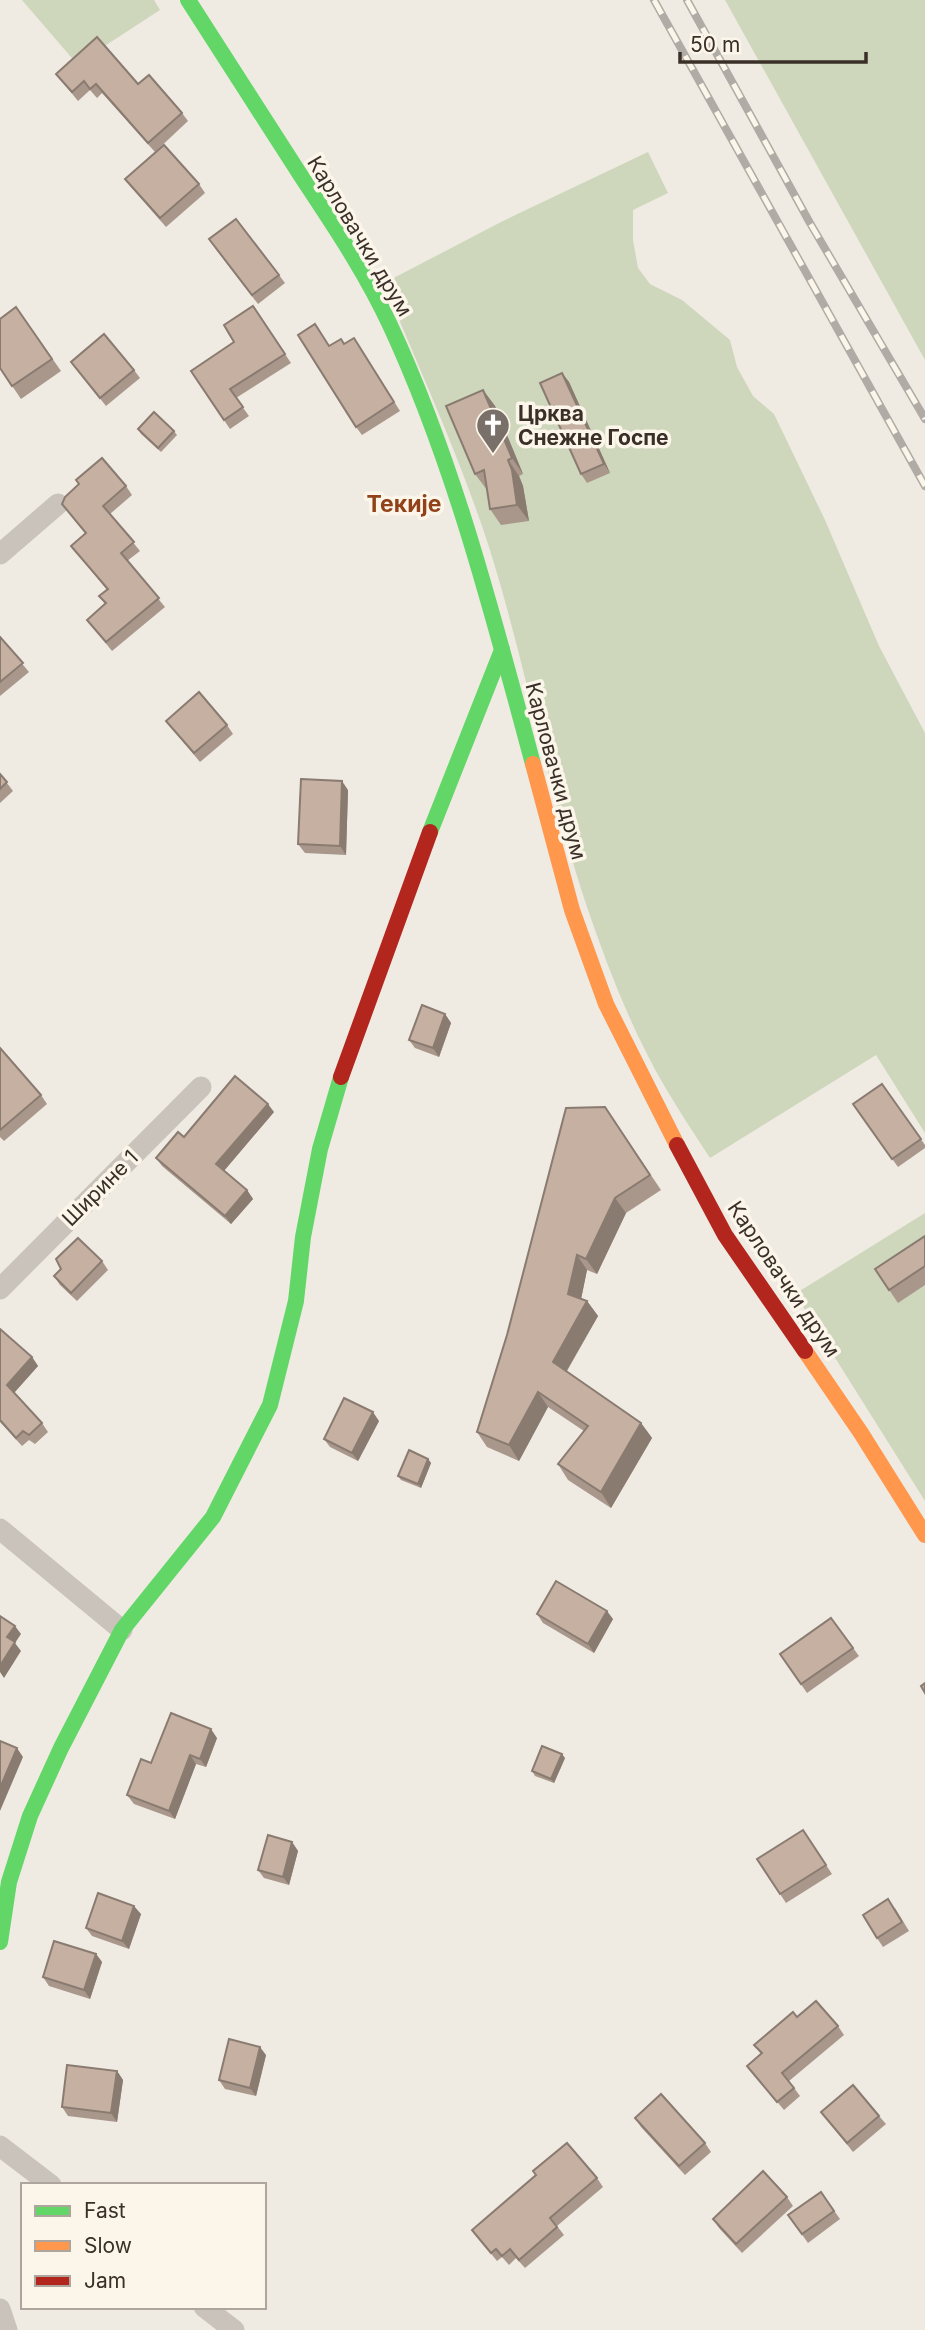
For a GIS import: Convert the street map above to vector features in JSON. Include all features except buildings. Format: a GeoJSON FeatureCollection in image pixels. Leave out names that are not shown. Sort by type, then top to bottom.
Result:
{"type":"FeatureCollection","features":[{"type":"Feature","properties":{"kind":"main road","name":"Карловачки друм"},"geometry":{"type":"LineString","coordinates":[[188,0],[352,254],[389,323],[423,402],[463,516],[572,910],[617,1027],[725,1235],[861,1433],[925,1535]]}},
{"type":"Feature","properties":{"kind":"main road"},"geometry":{"type":"LineString","coordinates":[[0,1942],[9,1882],[30,1816],[61,1748],[122,1630],[213,1517],[270,1405],[296,1301],[303,1237],[320,1149],[346,1058],[435,819],[502,650]]}},
{"type":"Feature","properties":{"kind":"street"},"geometry":{"type":"LineString","coordinates":[[0,554],[58,505]]}},
{"type":"Feature","properties":{"kind":"street","name":"Ширине 1"},"geometry":{"type":"LineString","coordinates":[[0,1289],[201,1087]]}},
{"type":"Feature","properties":{"kind":"street"},"geometry":{"type":"LineString","coordinates":[[0,1529],[122,1630]]}},
{"type":"Feature","properties":{"kind":"street"},"geometry":{"type":"LineString","coordinates":[[0,2146],[48,2183]]}},
{"type":"Feature","properties":{"kind":"street"},"geometry":{"type":"LineString","coordinates":[[0,2309],[6,2330]]}},
{"type":"Feature","properties":{"kind":"street"},"geometry":{"type":"LineString","coordinates":[[207,2309],[234,2330]]}},
{"type":"Feature","properties":{"kind":"green space"},"geometry":{"type":"Polygon","coordinates":[[[22,0],[154,0],[160,10],[77,64],[22,0]]]}},
{"type":"Feature","properties":{"kind":"green space"},"geometry":{"type":"Polygon","coordinates":[[[725,0],[925,0],[925,360],[725,0]]]}},
{"type":"Feature","properties":{"kind":"green space"},"geometry":{"type":"Polygon","coordinates":[[[648,152],[668,193],[633,210],[633,240],[638,268],[650,284],[682,300],[730,340],[737,367],[753,396],[774,414],[825,520],[879,646],[925,733],[925,1133],[876,1055],[710,1158],[685,1120],[638,1036],[600,944],[560,817],[514,634],[488,544],[452,445],[384,283],[503,221],[648,152]]]}},
{"type":"Feature","properties":{"kind":"green space"},"geometry":{"type":"Polygon","coordinates":[[[925,1213],[925,1501],[795,1294],[925,1213]]]}},
{"type":"Feature","properties":{"kind":"railway"},"geometry":{"type":"LineString","coordinates":[[654,0],[925,486]]}},
{"type":"Feature","properties":{"kind":"railway"},"geometry":{"type":"LineString","coordinates":[[687,0],[810,223],[925,419]]}},
{"type":"Feature","properties":{"kind":"traffic: fast"},"geometry":{"type":"LineString","coordinates":[[188,0],[349,250],[390,325],[413,378],[453,486],[533,764]]}},
{"type":"Feature","properties":{"kind":"traffic: fast"},"geometry":{"type":"LineString","coordinates":[[430,832],[502,650]]}},
{"type":"Feature","properties":{"kind":"traffic: fast"},"geometry":{"type":"LineString","coordinates":[[0,1942],[9,1882],[30,1816],[61,1748],[122,1630],[213,1517],[270,1405],[296,1301],[303,1237],[320,1149],[341,1077]]}},
{"type":"Feature","properties":{"kind":"traffic: slow"},"geometry":{"type":"LineString","coordinates":[[533,764],[572,910],[606,1004],[677,1145]]}},
{"type":"Feature","properties":{"kind":"traffic: slow"},"geometry":{"type":"LineString","coordinates":[[805,1351],[861,1433],[925,1535]]}},
{"type":"Feature","properties":{"kind":"traffic: jam"},"geometry":{"type":"LineString","coordinates":[[341,1077],[430,832]]}},
{"type":"Feature","properties":{"kind":"traffic: jam"},"geometry":{"type":"LineString","coordinates":[[677,1145],[725,1235],[805,1351]]}},
{"type":"Feature","properties":{"kind":"place","name":"Црква Снежне Госпе"},"geometry":{"type":"Point","coordinates":[493,455]}},
{"type":"Feature","properties":{"kind":"district","name":"Текије"},"geometry":{"type":"Point","coordinates":[404,504]}}]}
